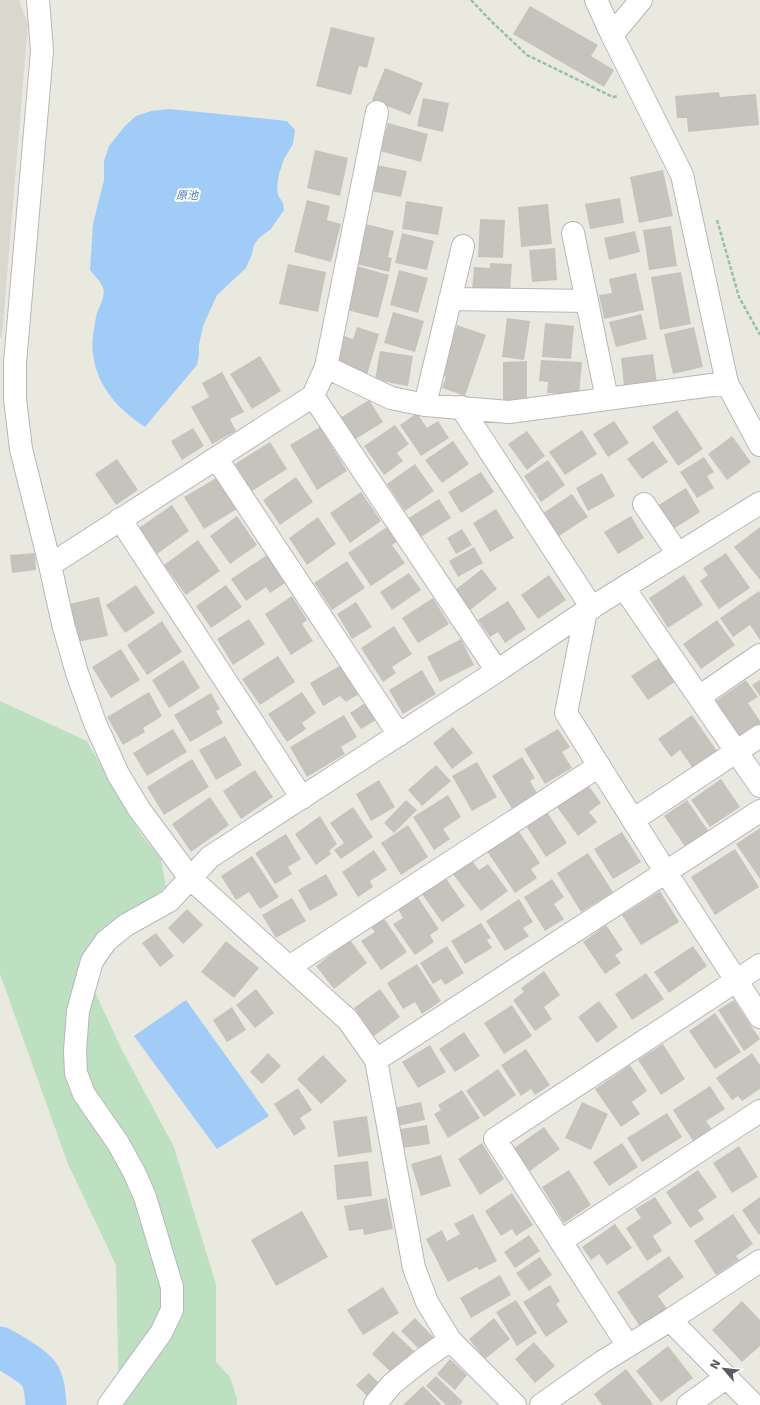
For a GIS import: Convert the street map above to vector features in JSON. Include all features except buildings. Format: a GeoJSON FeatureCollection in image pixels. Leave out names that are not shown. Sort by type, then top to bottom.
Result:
{"type":"FeatureCollection","features":[{"type":"Feature","properties":{"kind":"street"},"geometry":{"type":"LineString","coordinates":[[38,0],[42,51],[15,363],[15,399],[21,450],[50,565],[63,624],[78,673],[95,723],[118,774],[138,809],[190,878],[348,1020],[376,1060],[414,1268],[427,1302],[450,1340],[515,1405]]}},
{"type":"Feature","properties":{"kind":"street"},"geometry":{"type":"LineString","coordinates":[[596,0],[682,175],[727,383],[760,445]]}},
{"type":"Feature","properties":{"kind":"street"},"geometry":{"type":"LineString","coordinates":[[612,34],[641,0]]}},
{"type":"Feature","properties":{"kind":"street"},"geometry":{"type":"LineString","coordinates":[[50,565],[313,396],[326,367],[377,112]]}},
{"type":"Feature","properties":{"kind":"street"},"geometry":{"type":"LineString","coordinates":[[573,233],[607,399]]}},
{"type":"Feature","properties":{"kind":"street"},"geometry":{"type":"LineString","coordinates":[[424,405],[463,246]]}},
{"type":"Feature","properties":{"kind":"street"},"geometry":{"type":"LineString","coordinates":[[450,299],[587,301]]}},
{"type":"Feature","properties":{"kind":"street"},"geometry":{"type":"LineString","coordinates":[[326,367],[391,398],[424,405],[509,412],[727,383]]}},
{"type":"Feature","properties":{"kind":"street"},"geometry":{"type":"LineString","coordinates":[[313,396],[497,672]]}},
{"type":"Feature","properties":{"kind":"street"},"geometry":{"type":"LineString","coordinates":[[461,407],[589,610],[566,713],[665,872],[760,1017]]}},
{"type":"Feature","properties":{"kind":"street"},"geometry":{"type":"LineString","coordinates":[[217,458],[399,735]]}},
{"type":"Feature","properties":{"kind":"street"},"geometry":{"type":"LineString","coordinates":[[109,1405],[162,1333],[172,1310],[172,1287],[145,1197],[134,1172],[118,1143],[84,1094],[76,1073],[75,1051],[78,1010],[92,961],[106,941],[126,925],[169,901],[210,857],[497,672],[589,610],[760,503]]}},
{"type":"Feature","properties":{"kind":"street"},"geometry":{"type":"LineString","coordinates":[[644,504],[678,554]]}},
{"type":"Feature","properties":{"kind":"street"},"geometry":{"type":"LineString","coordinates":[[120,519],[302,798]]}},
{"type":"Feature","properties":{"kind":"street"},"geometry":{"type":"LineString","coordinates":[[624,588],[760,786]]}},
{"type":"Feature","properties":{"kind":"street"},"geometry":{"type":"LineString","coordinates":[[699,697],[760,655]]}},
{"type":"Feature","properties":{"kind":"street"},"geometry":{"type":"LineString","coordinates":[[633,820],[760,736]]}},
{"type":"Feature","properties":{"kind":"street"},"geometry":{"type":"LineString","coordinates":[[289,967],[599,766]]}},
{"type":"Feature","properties":{"kind":"street"},"geometry":{"type":"LineString","coordinates":[[376,1060],[760,811]]}},
{"type":"Feature","properties":{"kind":"street"},"geometry":{"type":"LineString","coordinates":[[628,1346],[495,1139],[760,965]]}},
{"type":"Feature","properties":{"kind":"street"},"geometry":{"type":"LineString","coordinates":[[561,1242],[760,1111]]}},
{"type":"Feature","properties":{"kind":"street"},"geometry":{"type":"LineString","coordinates":[[541,1405],[602,1362],[670,1320],[760,1261]]}},
{"type":"Feature","properties":{"kind":"street"},"geometry":{"type":"LineString","coordinates":[[670,1320],[754,1405]]}},
{"type":"Feature","properties":{"kind":"street"},"geometry":{"type":"LineString","coordinates":[[375,1404],[392,1384],[450,1340]]}},
{"type":"Feature","properties":{"kind":"street"},"geometry":{"type":"LineString","coordinates":[[688,1405],[727,1377]]}},
{"type":"Feature","properties":{"kind":"path"},"geometry":{"type":"LineString","coordinates":[[471,0],[492,22],[527,54],[612,97],[641,90]]}},
{"type":"Feature","properties":{"kind":"path"},"geometry":{"type":"LineString","coordinates":[[715,213],[739,297],[760,335]]}},
{"type":"Feature","properties":{"kind":"shaded area"},"geometry":{"type":"Polygon","coordinates":[[[0,0],[19,0],[28,24],[2,337],[0,338],[0,0]]]}},
{"type":"Feature","properties":{"kind":"green space"},"geometry":{"type":"Polygon","coordinates":[[[0,701],[87,741],[140,833],[161,859],[166,887],[146,903],[81,962],[122,1050],[174,1147],[216,1284],[216,1362],[230,1377],[237,1399],[237,1405],[119,1405],[116,1265],[68,1164],[0,974],[0,701]]]}},
{"type":"Feature","properties":{"kind":"water","name":"原池"},"geometry":{"type":"Polygon","coordinates":[[[170,109],[287,121],[295,130],[293,144],[284,159],[279,174],[277,187],[278,195],[283,203],[284,210],[271,229],[259,238],[254,245],[246,268],[217,295],[203,326],[197,365],[145,427],[118,405],[104,387],[95,366],[92,349],[93,336],[97,313],[103,299],[104,292],[101,283],[90,270],[93,224],[104,180],[104,161],[109,146],[125,126],[136,116],[151,111],[170,109]]]}},
{"type":"Feature","properties":{"kind":"water"},"geometry":{"type":"Polygon","coordinates":[[[186,1000],[269,1116],[217,1149],[134,1036],[186,1000]]]}},
{"type":"Feature","properties":{"kind":"waterway"},"geometry":{"type":"LineString","coordinates":[[0,1347],[26,1363],[39,1374],[44,1385],[46,1405]]}}]}
